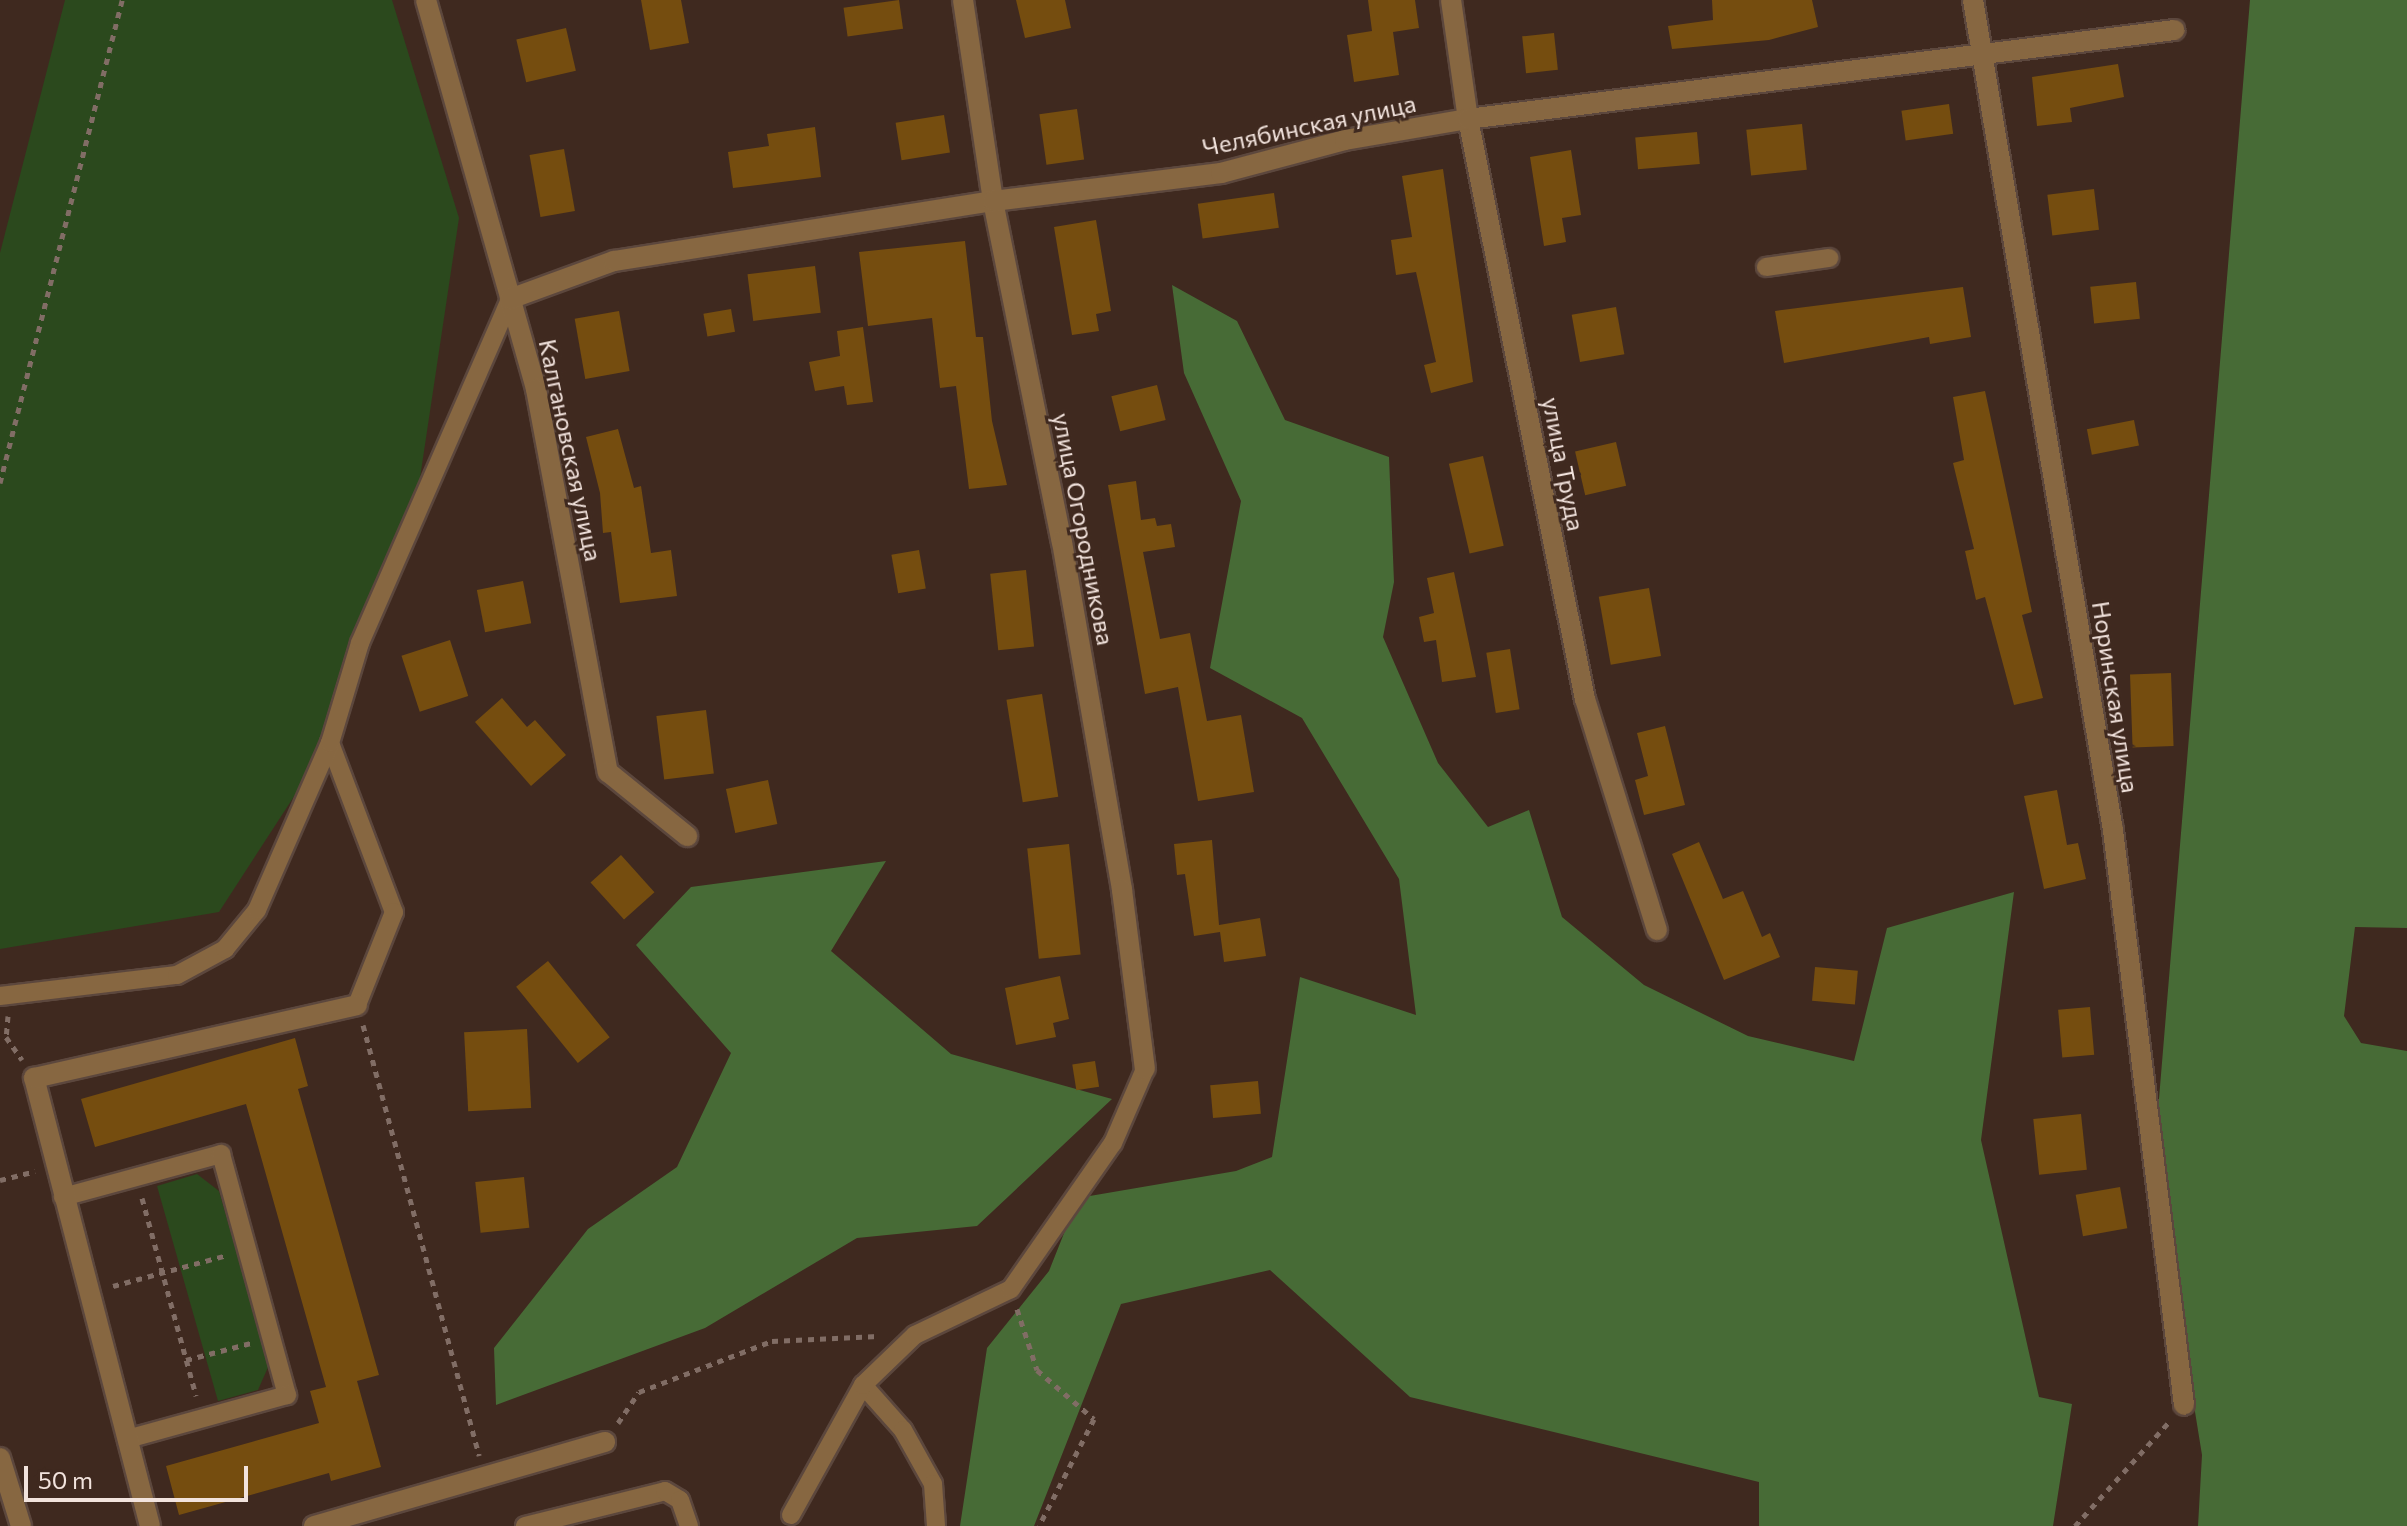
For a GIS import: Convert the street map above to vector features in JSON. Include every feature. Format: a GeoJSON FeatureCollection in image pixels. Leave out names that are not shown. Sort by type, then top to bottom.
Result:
{"type":"FeatureCollection","features":[{"type":"Feature","properties":{"kind":"street","name":"Калгановская улица"},"geometry":{"type":"LineString","coordinates":[[426,0],[536,389],[608,772],[687,836]]}},
{"type":"Feature","properties":{"kind":"street","name":"улица Огородникова"},"geometry":{"type":"LineString","coordinates":[[963,0],[993,201],[1062,542],[1122,890],[1145,1069]]}},
{"type":"Feature","properties":{"kind":"street","name":"улица Труда"},"geometry":{"type":"LineString","coordinates":[[1451,0],[1468,119],[1585,699],[1657,930]]}},
{"type":"Feature","properties":{"kind":"street","name":"Норинская улица"},"geometry":{"type":"LineString","coordinates":[[1973,0],[2113,830],[2184,1405]]}},
{"type":"Feature","properties":{"kind":"street","name":"Челябинская улица"},"geometry":{"type":"LineString","coordinates":[[510,299],[614,261],[993,201],[1221,173],[1345,140],[1468,119],[1982,51],[2174,30]]}},
{"type":"Feature","properties":{"kind":"street"},"geometry":{"type":"LineString","coordinates":[[150,1526],[34,1078],[357,1005]]}},
{"type":"Feature","properties":{"kind":"street"},"geometry":{"type":"LineString","coordinates":[[314,1526],[605,1442]]}},
{"type":"Feature","properties":{"kind":"street"},"geometry":{"type":"LineString","coordinates":[[0,1458],[21,1526]]}},
{"type":"Feature","properties":{"kind":"lane"},"geometry":{"type":"LineString","coordinates":[[1766,267],[1829,258]]}},
{"type":"Feature","properties":{"kind":"lane"},"geometry":{"type":"LineString","coordinates":[[6,996],[177,975],[225,949],[257,910],[330,743],[360,643],[510,299]]}},
{"type":"Feature","properties":{"kind":"lane"},"geometry":{"type":"LineString","coordinates":[[330,743],[394,912],[357,1005]]}},
{"type":"Feature","properties":{"kind":"lane"},"geometry":{"type":"LineString","coordinates":[[791,1515],[863,1385],[915,1335],[1011,1289],[1113,1143],[1145,1069]]}},
{"type":"Feature","properties":{"kind":"lane"},"geometry":{"type":"LineString","coordinates":[[63,1197],[221,1154],[287,1395],[127,1439]]}},
{"type":"Feature","properties":{"kind":"lane"},"geometry":{"type":"LineString","coordinates":[[863,1385],[903,1430],[933,1484],[936,1526]]}},
{"type":"Feature","properties":{"kind":"lane"},"geometry":{"type":"LineString","coordinates":[[525,1526],[665,1491],[680,1500],[689,1526]]}},
{"type":"Feature","properties":{"kind":"path"},"geometry":{"type":"LineString","coordinates":[[0,483],[122,0]]}},
{"type":"Feature","properties":{"kind":"path"},"geometry":{"type":"LineString","coordinates":[[6,996],[6,1037],[34,1078]]}},
{"type":"Feature","properties":{"kind":"path"},"geometry":{"type":"LineString","coordinates":[[357,1005],[485,1477]]}},
{"type":"Feature","properties":{"kind":"path"},"geometry":{"type":"LineString","coordinates":[[0,1180],[56,1166]]}},
{"type":"Feature","properties":{"kind":"path"},"geometry":{"type":"LineString","coordinates":[[136,1177],[202,1418]]}},
{"type":"Feature","properties":{"kind":"path"},"geometry":{"type":"LineString","coordinates":[[88,1293],[247,1250]]}},
{"type":"Feature","properties":{"kind":"path"},"geometry":{"type":"LineString","coordinates":[[1011,1289],[1037,1370],[1094,1419],[1039,1526]]}},
{"type":"Feature","properties":{"kind":"path"},"geometry":{"type":"LineString","coordinates":[[605,1442],[639,1392],[772,1341],[915,1335]]}},
{"type":"Feature","properties":{"kind":"path"},"geometry":{"type":"LineString","coordinates":[[186,1360],[271,1337]]}},
{"type":"Feature","properties":{"kind":"path"},"geometry":{"type":"LineString","coordinates":[[2075,1526],[2184,1405]]}},
{"type":"Feature","properties":{"kind":"green space"},"geometry":{"type":"Polygon","coordinates":[[[65,0],[392,0],[459,218],[414,518],[306,778],[219,912],[0,949],[0,253],[65,0]]]}},
{"type":"Feature","properties":{"kind":"green space"},"geometry":{"type":"Polygon","coordinates":[[[2250,0],[2407,0],[2407,928],[2355,927],[2344,1016],[2361,1043],[2407,1051],[2407,1526],[2198,1526],[2202,1455],[2154,1159],[2250,0]]]}},
{"type":"Feature","properties":{"kind":"green space"},"geometry":{"type":"Polygon","coordinates":[[[1172,285],[1237,321],[1285,420],[1389,457],[1394,582],[1383,637],[1438,763],[1488,827],[1529,810],[1562,917],[1644,985],[1748,1036],[1854,1061],[1887,928],[2014,892],[1981,1140],[2039,1397],[2072,1404],[2053,1526],[1759,1526],[1759,1482],[1410,1397],[1270,1270],[1121,1304],[1034,1526],[960,1526],[987,1348],[1049,1271],[1078,1198],[1236,1171],[1272,1157],[1300,977],[1416,1015],[1399,879],[1302,718],[1210,668],[1241,501],[1184,373],[1172,285]]]}},
{"type":"Feature","properties":{"kind":"green space"},"geometry":{"type":"Polygon","coordinates":[[[886,861],[831,951],[951,1054],[1112,1099],[977,1226],[857,1238],[705,1328],[496,1405],[494,1348],[588,1229],[677,1167],[731,1053],[636,945],[691,887],[886,861]]]}},
{"type":"Feature","properties":{"kind":"green space"},"geometry":{"type":"Polygon","coordinates":[[[197,1174],[219,1191],[269,1365],[258,1390],[218,1401],[157,1186],[197,1174]]]}},
{"type":"Feature","properties":{"kind":"building"},"geometry":{"type":"Polygon","coordinates":[[[641,0],[681,0],[689,43],[650,50],[641,0]]]}},
{"type":"Feature","properties":{"kind":"building"},"geometry":{"type":"Polygon","coordinates":[[[899,0],[903,29],[848,37],[844,8],[899,0]]]}},
{"type":"Feature","properties":{"kind":"building"},"geometry":{"type":"Polygon","coordinates":[[[1016,0],[1065,0],[1071,28],[1025,38],[1016,0]]]}},
{"type":"Feature","properties":{"kind":"building"},"geometry":{"type":"Polygon","coordinates":[[[1368,0],[1415,0],[1419,28],[1393,32],[1399,75],[1354,82],[1347,35],[1372,31],[1368,0]]]}},
{"type":"Feature","properties":{"kind":"building"},"geometry":{"type":"Polygon","coordinates":[[[1712,0],[1812,0],[1818,27],[1769,40],[1672,49],[1668,26],[1713,20],[1712,0]]]}},
{"type":"Feature","properties":{"kind":"building"},"geometry":{"type":"Polygon","coordinates":[[[566,28],[576,71],[526,82],[516,39],[566,28]]]}},
{"type":"Feature","properties":{"kind":"building"},"geometry":{"type":"Polygon","coordinates":[[[1554,33],[1558,70],[1526,73],[1522,36],[1554,33]]]}},
{"type":"Feature","properties":{"kind":"building"},"geometry":{"type":"Polygon","coordinates":[[[2118,64],[2124,97],[2070,108],[2072,122],[2037,126],[2032,77],[2118,64]]]}},
{"type":"Feature","properties":{"kind":"building"},"geometry":{"type":"Polygon","coordinates":[[[1949,104],[1953,134],[1906,140],[1901,111],[1949,104]]]}},
{"type":"Feature","properties":{"kind":"building"},"geometry":{"type":"Polygon","coordinates":[[[1077,109],[1084,160],[1046,165],[1039,114],[1077,109]]]}},
{"type":"Feature","properties":{"kind":"building"},"geometry":{"type":"Polygon","coordinates":[[[944,115],[950,153],[902,160],[896,123],[944,115]]]}},
{"type":"Feature","properties":{"kind":"building"},"geometry":{"type":"Polygon","coordinates":[[[1802,124],[1807,170],[1751,176],[1746,130],[1802,124]]]}},
{"type":"Feature","properties":{"kind":"building"},"geometry":{"type":"Polygon","coordinates":[[[815,127],[821,177],[733,188],[728,152],[769,146],[767,134],[815,127]]]}},
{"type":"Feature","properties":{"kind":"building"},"geometry":{"type":"Polygon","coordinates":[[[1697,132],[1700,164],[1638,169],[1635,137],[1697,132]]]}},
{"type":"Feature","properties":{"kind":"building"},"geometry":{"type":"Polygon","coordinates":[[[564,149],[575,211],[540,217],[530,155],[564,149]]]}},
{"type":"Feature","properties":{"kind":"building"},"geometry":{"type":"Polygon","coordinates":[[[1571,150],[1581,215],[1562,218],[1566,242],[1544,246],[1530,157],[1571,150]]]}},
{"type":"Feature","properties":{"kind":"building"},"geometry":{"type":"Polygon","coordinates":[[[1443,169],[1473,382],[1431,393],[1424,365],[1436,362],[1416,272],[1396,275],[1391,240],[1412,237],[1402,176],[1443,169]]]}},
{"type":"Feature","properties":{"kind":"building"},"geometry":{"type":"Polygon","coordinates":[[[2094,189],[2099,230],[2052,235],[2047,195],[2094,189]]]}},
{"type":"Feature","properties":{"kind":"building"},"geometry":{"type":"Polygon","coordinates":[[[1274,193],[1279,228],[1203,238],[1198,204],[1274,193]]]}},
{"type":"Feature","properties":{"kind":"building"},"geometry":{"type":"Polygon","coordinates":[[[1096,220],[1111,311],[1096,314],[1099,331],[1072,335],[1054,227],[1096,220]]]}},
{"type":"Feature","properties":{"kind":"building"},"geometry":{"type":"Polygon","coordinates":[[[965,241],[976,337],[983,337],[992,421],[1007,485],[969,489],[956,386],[940,388],[932,318],[868,326],[859,252],[965,241]]]}},
{"type":"Feature","properties":{"kind":"building"},"geometry":{"type":"Polygon","coordinates":[[[815,266],[821,313],[753,321],[748,274],[815,266]]]}},
{"type":"Feature","properties":{"kind":"building"},"geometry":{"type":"Polygon","coordinates":[[[2136,282],[2140,319],[2094,324],[2090,287],[2136,282]]]}},
{"type":"Feature","properties":{"kind":"building"},"geometry":{"type":"Polygon","coordinates":[[[1963,287],[1971,337],[1930,344],[1929,337],[1784,363],[1775,311],[1963,287]]]}},
{"type":"Feature","properties":{"kind":"building"},"geometry":{"type":"Polygon","coordinates":[[[1616,307],[1624,354],[1580,362],[1572,315],[1616,307]]]}},
{"type":"Feature","properties":{"kind":"building"},"geometry":{"type":"Polygon","coordinates":[[[731,309],[735,332],[707,337],[703,314],[731,309]]]}},
{"type":"Feature","properties":{"kind":"building"},"geometry":{"type":"Polygon","coordinates":[[[619,311],[630,371],[585,379],[575,319],[619,311]]]}},
{"type":"Feature","properties":{"kind":"building"},"geometry":{"type":"Polygon","coordinates":[[[863,327],[873,402],[847,405],[844,386],[815,391],[809,362],[840,356],[837,331],[863,327]]]}},
{"type":"Feature","properties":{"kind":"building"},"geometry":{"type":"Polygon","coordinates":[[[1157,385],[1166,420],[1120,431],[1111,396],[1157,385]]]}},
{"type":"Feature","properties":{"kind":"building"},"geometry":{"type":"Polygon","coordinates":[[[1985,391],[2032,612],[2022,615],[2043,698],[2014,705],[1985,597],[1976,600],[1965,551],[1974,549],[1953,463],[1964,460],[1953,397],[1985,391]]]}},
{"type":"Feature","properties":{"kind":"building"},"geometry":{"type":"Polygon","coordinates":[[[2134,420],[2139,446],[2092,455],[2087,429],[2134,420]]]}},
{"type":"Feature","properties":{"kind":"building"},"geometry":{"type":"Polygon","coordinates":[[[618,429],[634,488],[641,486],[651,553],[671,550],[677,596],[620,603],[611,532],[603,533],[600,493],[586,437],[618,429]]]}},
{"type":"Feature","properties":{"kind":"building"},"geometry":{"type":"Polygon","coordinates":[[[1616,442],[1626,486],[1585,495],[1575,451],[1616,442]]]}},
{"type":"Feature","properties":{"kind":"building"},"geometry":{"type":"Polygon","coordinates":[[[1483,456],[1504,546],[1470,554],[1449,464],[1483,456]]]}},
{"type":"Feature","properties":{"kind":"building"},"geometry":{"type":"Polygon","coordinates":[[[1136,481],[1141,520],[1155,518],[1157,526],[1171,524],[1175,547],[1143,552],[1160,639],[1190,633],[1207,721],[1241,715],[1254,792],[1198,801],[1178,687],[1145,694],[1108,485],[1136,481]]]}},
{"type":"Feature","properties":{"kind":"building"},"geometry":{"type":"Polygon","coordinates":[[[919,550],[926,588],[898,593],[891,555],[919,550]]]}},
{"type":"Feature","properties":{"kind":"building"},"geometry":{"type":"Polygon","coordinates":[[[1026,570],[1034,647],[998,650],[990,574],[1026,570]]]}},
{"type":"Feature","properties":{"kind":"building"},"geometry":{"type":"Polygon","coordinates":[[[1454,572],[1476,677],[1442,682],[1436,640],[1424,642],[1419,617],[1434,613],[1427,578],[1454,572]]]}},
{"type":"Feature","properties":{"kind":"building"},"geometry":{"type":"Polygon","coordinates":[[[523,581],[531,623],[485,632],[477,590],[523,581]]]}},
{"type":"Feature","properties":{"kind":"building"},"geometry":{"type":"Polygon","coordinates":[[[1649,588],[1661,656],[1611,665],[1599,597],[1649,588]]]}},
{"type":"Feature","properties":{"kind":"building"},"geometry":{"type":"Polygon","coordinates":[[[450,640],[468,696],[420,712],[401,656],[450,640]]]}},
{"type":"Feature","properties":{"kind":"building"},"geometry":{"type":"Polygon","coordinates":[[[1510,649],[1520,709],[1496,713],[1486,653],[1510,649]]]}},
{"type":"Feature","properties":{"kind":"building"},"geometry":{"type":"Polygon","coordinates":[[[2171,673],[2174,746],[2133,747],[2130,674],[2171,673]]]}},
{"type":"Feature","properties":{"kind":"building"},"geometry":{"type":"Polygon","coordinates":[[[1042,694],[1058,797],[1023,802],[1006,700],[1042,694]]]}},
{"type":"Feature","properties":{"kind":"building"},"geometry":{"type":"Polygon","coordinates":[[[502,698],[527,727],[535,720],[566,755],[531,786],[475,722],[502,698]]]}},
{"type":"Feature","properties":{"kind":"building"},"geometry":{"type":"Polygon","coordinates":[[[706,710],[714,774],[664,780],[656,716],[706,710]]]}},
{"type":"Feature","properties":{"kind":"building"},"geometry":{"type":"Polygon","coordinates":[[[1665,726],[1685,805],[1644,815],[1635,780],[1648,776],[1637,733],[1665,726]]]}},
{"type":"Feature","properties":{"kind":"building"},"geometry":{"type":"Polygon","coordinates":[[[768,780],[777,824],[735,833],[726,789],[768,780]]]}},
{"type":"Feature","properties":{"kind":"building"},"geometry":{"type":"Polygon","coordinates":[[[2057,790],[2067,845],[2078,843],[2086,879],[2044,889],[2024,796],[2057,790]]]}},
{"type":"Feature","properties":{"kind":"building"},"geometry":{"type":"Polygon","coordinates":[[[1212,840],[1219,925],[1260,918],[1266,956],[1224,962],[1220,932],[1194,936],[1185,874],[1177,875],[1174,844],[1212,840]]]}},
{"type":"Feature","properties":{"kind":"building"},"geometry":{"type":"Polygon","coordinates":[[[1699,842],[1723,899],[1743,891],[1762,937],[1770,933],[1780,957],[1724,980],[1672,854],[1699,842]]]}},
{"type":"Feature","properties":{"kind":"building"},"geometry":{"type":"Polygon","coordinates":[[[1069,844],[1081,954],[1039,959],[1027,848],[1069,844]]]}},
{"type":"Feature","properties":{"kind":"building"},"geometry":{"type":"Polygon","coordinates":[[[621,855],[654,892],[624,920],[591,882],[621,855]]]}},
{"type":"Feature","properties":{"kind":"building"},"geometry":{"type":"Polygon","coordinates":[[[548,961],[610,1037],[578,1063],[516,987],[548,961]]]}},
{"type":"Feature","properties":{"kind":"building"},"geometry":{"type":"Polygon","coordinates":[[[1815,967],[1858,971],[1855,1005],[1812,1001],[1815,967]]]}},
{"type":"Feature","properties":{"kind":"building"},"geometry":{"type":"Polygon","coordinates":[[[1060,976],[1069,1019],[1053,1023],[1056,1037],[1016,1045],[1005,988],[1060,976]]]}},
{"type":"Feature","properties":{"kind":"building"},"geometry":{"type":"Polygon","coordinates":[[[2090,1007],[2094,1055],[2062,1058],[2058,1010],[2090,1007]]]}},
{"type":"Feature","properties":{"kind":"building"},"geometry":{"type":"Polygon","coordinates":[[[527,1029],[531,1108],[468,1111],[464,1032],[527,1029]]]}},
{"type":"Feature","properties":{"kind":"building"},"geometry":{"type":"Polygon","coordinates":[[[295,1038],[308,1086],[298,1089],[379,1375],[357,1381],[381,1467],[331,1481],[329,1473],[179,1515],[166,1466],[319,1423],[310,1391],[326,1387],[246,1104],[95,1147],[81,1099],[295,1038]]]}},
{"type":"Feature","properties":{"kind":"building"},"geometry":{"type":"Polygon","coordinates":[[[1095,1061],[1099,1087],[1076,1090],[1072,1065],[1095,1061]]]}},
{"type":"Feature","properties":{"kind":"building"},"geometry":{"type":"Polygon","coordinates":[[[1258,1081],[1261,1114],[1213,1118],[1210,1085],[1258,1081]]]}},
{"type":"Feature","properties":{"kind":"building"},"geometry":{"type":"Polygon","coordinates":[[[2081,1114],[2087,1170],[2039,1175],[2033,1119],[2081,1114]]]}},
{"type":"Feature","properties":{"kind":"building"},"geometry":{"type":"Polygon","coordinates":[[[524,1177],[529,1228],[481,1233],[475,1182],[524,1177]]]}},
{"type":"Feature","properties":{"kind":"building"},"geometry":{"type":"Polygon","coordinates":[[[2120,1187],[2127,1228],[2083,1236],[2076,1195],[2120,1187]]]}}]}
